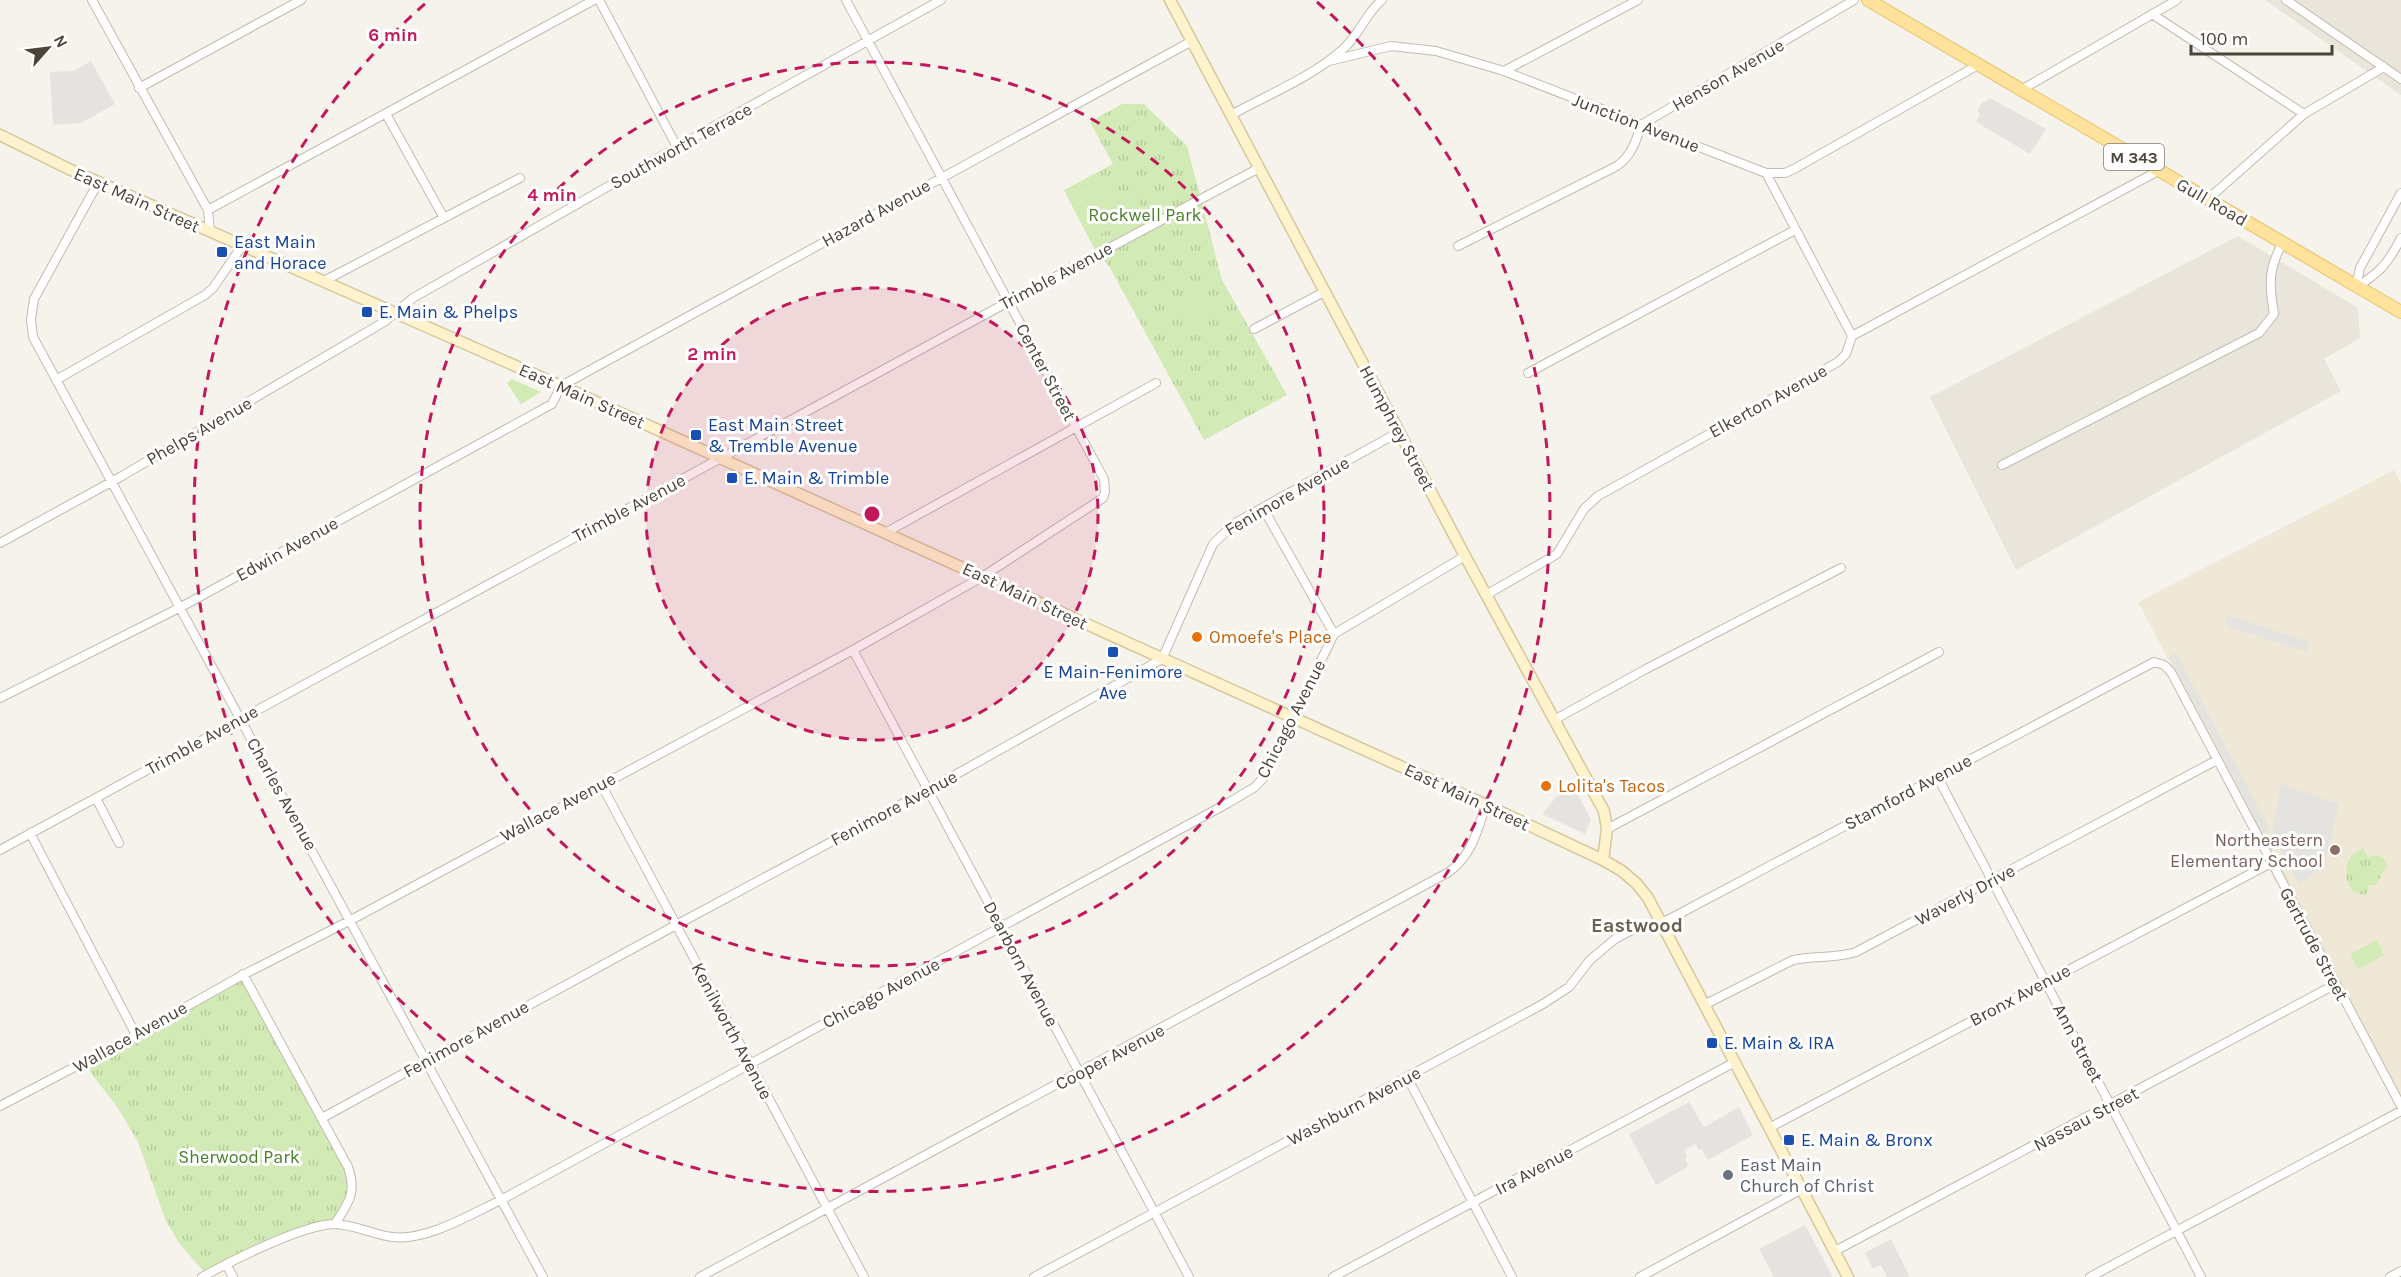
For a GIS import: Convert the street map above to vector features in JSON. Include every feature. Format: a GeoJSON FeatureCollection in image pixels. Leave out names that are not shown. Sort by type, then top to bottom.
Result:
{"type":"FeatureCollection","features":[{"type":"Feature","properties":{"kind":"main road","name":"Gull Road"},"geometry":{"type":"LineString","coordinates":[[1868,0],[2401,312]]}},
{"type":"Feature","properties":{"kind":"street"},"geometry":{"type":"LineString","coordinates":[[92,0],[208,210],[210,232]]}},
{"type":"Feature","properties":{"kind":"street"},"geometry":{"type":"LineString","coordinates":[[139,88],[291,2],[301,0]]}},
{"type":"Feature","properties":{"kind":"street"},"geometry":{"type":"LineString","coordinates":[[208,210],[594,0]]}},
{"type":"Feature","properties":{"kind":"street"},"geometry":{"type":"LineString","coordinates":[[599,0],[677,147]]}},
{"type":"Feature","properties":{"kind":"street","name":"Center Street"},"geometry":{"type":"LineString","coordinates":[[846,0],[1104,479],[1105,492]]}},
{"type":"Feature","properties":{"kind":"street","name":"Southworth Terrace"},"geometry":{"type":"LineString","coordinates":[[394,314],[413,298],[941,0]]}},
{"type":"Feature","properties":{"kind":"street","name":"Humphrey Street"},"geometry":{"type":"LineString","coordinates":[[1170,0],[1465,556],[1604,811],[1607,829],[1603,860]]}},
{"type":"Feature","properties":{"kind":"street"},"geometry":{"type":"LineString","coordinates":[[1231,115],[1329,61],[1351,42],[1368,14],[1382,0]]}},
{"type":"Feature","properties":{"kind":"street"},"geometry":{"type":"LineString","coordinates":[[1504,71],[1638,0]]}},
{"type":"Feature","properties":{"kind":"street","name":"Henson Avenue"},"geometry":{"type":"LineString","coordinates":[[1641,126],[1854,0]]}},
{"type":"Feature","properties":{"kind":"street"},"geometry":{"type":"LineString","coordinates":[[2020,90],[2177,0]]}},
{"type":"Feature","properties":{"kind":"street"},"geometry":{"type":"LineString","coordinates":[[2286,0],[2401,79]]}},
{"type":"Feature","properties":{"kind":"street"},"geometry":{"type":"LineString","coordinates":[[2152,14],[2304,114]]}},
{"type":"Feature","properties":{"kind":"street","name":"Hazard Avenue"},"geometry":{"type":"LineString","coordinates":[[561,386],[1192,41]]}},
{"type":"Feature","properties":{"kind":"street","name":"Junction Avenue"},"geometry":{"type":"LineString","coordinates":[[1329,61],[1391,45],[1436,51],[1504,71],[1766,173]]}},
{"type":"Feature","properties":{"kind":"street"},"geometry":{"type":"LineString","coordinates":[[1978,65],[1794,169],[1785,173],[1766,173],[1852,336],[2158,171]]}},
{"type":"Feature","properties":{"kind":"street"},"geometry":{"type":"LineString","coordinates":[[2207,200],[2304,114],[2384,68]]}},
{"type":"Feature","properties":{"kind":"street"},"geometry":{"type":"LineString","coordinates":[[386,114],[444,218]]}},
{"type":"Feature","properties":{"kind":"street"},"geometry":{"type":"LineString","coordinates":[[1458,246],[1617,166],[1633,149],[1641,126]]}},
{"type":"Feature","properties":{"kind":"street","name":"East Main Street"},"geometry":{"type":"LineString","coordinates":[[0,135],[25,149],[561,386],[1486,805],[1622,871],[1642,890],[1662,924],[1848,1277]]}},
{"type":"Feature","properties":{"kind":"street","name":"Trimble Avenue"},"geometry":{"type":"LineString","coordinates":[[0,850],[1259,168]]}},
{"type":"Feature","properties":{"kind":"street"},"geometry":{"type":"LineString","coordinates":[[324,281],[520,178]]}},
{"type":"Feature","properties":{"kind":"street","name":"Charles Avenue"},"geometry":{"type":"LineString","coordinates":[[99,181],[31,308],[33,337],[543,1277]]}},
{"type":"Feature","properties":{"kind":"street"},"geometry":{"type":"LineString","coordinates":[[2356,287],[2360,268],[2401,193]]}},
{"type":"Feature","properties":{"kind":"street"},"geometry":{"type":"LineString","coordinates":[[1528,373],[1795,230]]}},
{"type":"Feature","properties":{"kind":"street"},"geometry":{"type":"LineString","coordinates":[[2356,287],[2377,274],[2401,238]]}},
{"type":"Feature","properties":{"kind":"street"},"geometry":{"type":"LineString","coordinates":[[2002,465],[2259,333],[2274,315],[2270,293],[2270,272],[2273,260],[2283,242]]}},
{"type":"Feature","properties":{"kind":"street"},"geometry":{"type":"LineString","coordinates":[[56,380],[205,295],[242,246]]}},
{"type":"Feature","properties":{"kind":"street"},"geometry":{"type":"LineString","coordinates":[[1254,329],[1324,292]]}},
{"type":"Feature","properties":{"kind":"street","name":"Phelps Avenue"},"geometry":{"type":"LineString","coordinates":[[0,543],[112,482],[394,314]]}},
{"type":"Feature","properties":{"kind":"street","name":"Elkerton Avenue"},"geometry":{"type":"LineString","coordinates":[[1486,595],[1562,550],[1584,509],[1598,496],[1838,362],[1846,354],[1852,336]]}},
{"type":"Feature","properties":{"kind":"street"},"geometry":{"type":"LineString","coordinates":[[885,533],[1156,383]]}},
{"type":"Feature","properties":{"kind":"street","name":"Edwin Avenue"},"geometry":{"type":"LineString","coordinates":[[0,698],[181,607],[552,404],[561,386]]}},
{"type":"Feature","properties":{"kind":"street","name":"Fenimore Avenue"},"geometry":{"type":"LineString","coordinates":[[322,1118],[928,790],[1162,659],[1213,544],[1235,523],[1399,432]]}},
{"type":"Feature","properties":{"kind":"street","name":"Wallace Avenue"},"geometry":{"type":"LineString","coordinates":[[0,1106],[135,1035],[243,974],[351,920],[853,650],[982,577],[1101,501],[1105,492]]}},
{"type":"Feature","properties":{"kind":"street"},"geometry":{"type":"LineString","coordinates":[[1263,508],[1334,634],[1465,556]]}},
{"type":"Feature","properties":{"kind":"street"},"geometry":{"type":"LineString","coordinates":[[1554,720],[1841,568]]}},
{"type":"Feature","properties":{"kind":"street","name":"Chicago Avenue"},"geometry":{"type":"LineString","coordinates":[[202,1277],[226,1264],[311,1229],[335,1224],[403,1238],[423,1234],[501,1200],[1255,787],[1271,766],[1334,634]]}},
{"type":"Feature","properties":{"kind":"street","name":"Dearborn Avenue"},"geometry":{"type":"LineString","coordinates":[[853,650],[1189,1277]]}},
{"type":"Feature","properties":{"kind":"street"},"geometry":{"type":"LineString","coordinates":[[1607,829],[1939,652]]}},
{"type":"Feature","properties":{"kind":"street","name":"Gertrude Street"},"geometry":{"type":"LineString","coordinates":[[2154,662],[2161,663],[2171,672],[2401,1108]]}},
{"type":"Feature","properties":{"kind":"street","name":"Stamford Avenue"},"geometry":{"type":"LineString","coordinates":[[1662,924],[2154,662]]}},
{"type":"Feature","properties":{"kind":"street","name":"Waverly Drive"},"geometry":{"type":"LineString","coordinates":[[1704,1005],[1793,960],[1804,957],[1836,957],[1856,952],[2217,760]]}},
{"type":"Feature","properties":{"kind":"street","name":"Ann Street"},"geometry":{"type":"LineString","coordinates":[[1937,776],[2201,1277]]}},
{"type":"Feature","properties":{"kind":"street","name":"Kenilworth Avenue"},"geometry":{"type":"LineString","coordinates":[[601,784],[864,1277]]}},
{"type":"Feature","properties":{"kind":"street"},"geometry":{"type":"LineString","coordinates":[[96,798],[119,843]]}},
{"type":"Feature","properties":{"kind":"street","name":"Cooper Avenue"},"geometry":{"type":"LineString","coordinates":[[700,1277],[1449,872],[1461,863],[1472,848],[1486,805]]}},
{"type":"Feature","properties":{"kind":"street"},"geometry":{"type":"LineString","coordinates":[[30,833],[135,1035]]}},
{"type":"Feature","properties":{"kind":"street","name":"Bronx Avenue"},"geometry":{"type":"LineString","coordinates":[[1769,1128],[2271,863]]}},
{"type":"Feature","properties":{"kind":"street","name":"Washburn Avenue"},"geometry":{"type":"LineString","coordinates":[[1034,1277],[1560,993],[1573,982],[1590,960],[1616,939],[1632,930],[1662,924]]}},
{"type":"Feature","properties":{"kind":"street"},"geometry":{"type":"LineString","coordinates":[[243,974],[348,1167],[353,1190],[335,1224]]}},
{"type":"Feature","properties":{"kind":"street","name":"Nassau Street"},"geometry":{"type":"LineString","coordinates":[[1835,1251],[2336,984]]}},
{"type":"Feature","properties":{"kind":"street","name":"Ira Avenue"},"geometry":{"type":"LineString","coordinates":[[1333,1277],[1735,1062]]}},
{"type":"Feature","properties":{"kind":"street"},"geometry":{"type":"LineString","coordinates":[[1407,1077],[1512,1277]]}},
{"type":"Feature","properties":{"kind":"street"},"geometry":{"type":"LineString","coordinates":[[2090,1277],[2401,1108]]}},
{"type":"Feature","properties":{"kind":"street"},"geometry":{"type":"LineString","coordinates":[[1640,1277],[1802,1189]]}},
{"type":"Feature","properties":{"kind":"street"},"geometry":{"type":"LineString","coordinates":[[226,1264],[233,1277]]}},
{"type":"Feature","properties":{"kind":"street"},"geometry":{"type":"LineString","coordinates":[[2390,1277],[2401,1271]]}},
{"type":"Feature","properties":{"kind":"shaded area"},"geometry":{"type":"Polygon","coordinates":[[[2265,0],[2401,0],[2401,95],[2265,0]]]}},
{"type":"Feature","properties":{"kind":"shaded area"},"geometry":{"type":"Polygon","coordinates":[[[91,61],[115,104],[81,123],[53,125],[50,72],[74,71],[91,61]]]}},
{"type":"Feature","properties":{"kind":"shaded area"},"geometry":{"type":"Polygon","coordinates":[[[1990,98],[2046,129],[2030,154],[1976,122],[1980,114],[1977,111],[1981,104],[1990,98]]]}},
{"type":"Feature","properties":{"kind":"shaded area"},"geometry":{"type":"Polygon","coordinates":[[[2238,236],[2358,308],[2360,338],[2324,359],[2341,391],[2016,570],[1930,397],[2238,236]]]}},
{"type":"Feature","properties":{"kind":"shaded area","name":"Northeastern Elementary School"},"geometry":{"type":"Polygon","coordinates":[[[2394,470],[2401,483],[2401,1099],[2138,602],[2394,470]]]}},
{"type":"Feature","properties":{"kind":"shaded area"},"geometry":{"type":"Polygon","coordinates":[[[2228,615],[2310,642],[2307,652],[2225,626],[2228,615]]]}},
{"type":"Feature","properties":{"kind":"shaded area"},"geometry":{"type":"Polygon","coordinates":[[[2176,653],[2270,829],[2263,833],[2170,657],[2176,653]]]}},
{"type":"Feature","properties":{"kind":"shaded area"},"geometry":{"type":"Polygon","coordinates":[[[1569,779],[1591,819],[1585,834],[1542,814],[1569,779]]]}},
{"type":"Feature","properties":{"kind":"shaded area"},"geometry":{"type":"Polygon","coordinates":[[[2281,784],[2339,804],[2326,857],[2310,877],[2299,884],[2272,834],[2281,784]]]}},
{"type":"Feature","properties":{"kind":"shaded area"},"geometry":{"type":"Polygon","coordinates":[[[1689,1102],[1704,1127],[1739,1107],[1753,1135],[1708,1160],[1702,1149],[1699,1150],[1695,1144],[1684,1150],[1689,1166],[1656,1185],[1629,1134],[1689,1102]]]}},
{"type":"Feature","properties":{"kind":"shaded area"},"geometry":{"type":"Polygon","coordinates":[[[1805,1225],[1833,1277],[1774,1277],[1759,1249],[1805,1225]]]}},
{"type":"Feature","properties":{"kind":"shaded area"},"geometry":{"type":"Polygon","coordinates":[[[1891,1239],[1910,1277],[1887,1277],[1881,1265],[1873,1269],[1865,1253],[1891,1239]]]}},
{"type":"Feature","properties":{"kind":"green space","name":"Rockwell Park"},"geometry":{"type":"Polygon","coordinates":[[[1122,104],[1144,104],[1187,146],[1222,280],[1287,395],[1204,440],[1109,266],[1094,248],[1064,190],[1113,164],[1090,122],[1122,104]]]}},
{"type":"Feature","properties":{"kind":"green space"},"geometry":{"type":"Polygon","coordinates":[[[1102,177],[1125,221],[1090,240],[1067,195],[1102,177]]]}},
{"type":"Feature","properties":{"kind":"green space"},"geometry":{"type":"Polygon","coordinates":[[[1131,188],[1141,208],[1127,215],[1117,196],[1131,188]]]}},
{"type":"Feature","properties":{"kind":"green space"},"geometry":{"type":"Polygon","coordinates":[[[1196,288],[1209,311],[1194,319],[1180,297],[1196,288]]]}},
{"type":"Feature","properties":{"kind":"green space"},"geometry":{"type":"Polygon","coordinates":[[[512,379],[541,392],[521,404],[507,383],[512,379]]]}},
{"type":"Feature","properties":{"kind":"green space"},"geometry":{"type":"Polygon","coordinates":[[[2363,848],[2368,857],[2377,855],[2384,858],[2387,865],[2376,885],[2369,885],[2367,894],[2354,892],[2347,875],[2351,856],[2363,848]]]}},
{"type":"Feature","properties":{"kind":"green space"},"geometry":{"type":"Polygon","coordinates":[[[2377,940],[2384,955],[2358,969],[2350,954],[2377,940]]]}},
{"type":"Feature","properties":{"kind":"green space","name":"Sherwood Park"},"geometry":{"type":"Polygon","coordinates":[[[243,980],[349,1175],[349,1196],[334,1223],[307,1228],[205,1273],[179,1243],[165,1219],[138,1142],[118,1108],[84,1064],[243,980]]]}},
{"type":"Feature","properties":{"kind":"place","name":"East Main and Horace"},"geometry":{"type":"Point","coordinates":[222,252]}},
{"type":"Feature","properties":{"kind":"place","name":"E. Main & Phelps"},"geometry":{"type":"Point","coordinates":[367,312]}},
{"type":"Feature","properties":{"kind":"place","name":"East Main Street & Tremble Avenue"},"geometry":{"type":"Point","coordinates":[696,435]}},
{"type":"Feature","properties":{"kind":"place","name":"E. Main & Trimble"},"geometry":{"type":"Point","coordinates":[732,478]}},
{"type":"Feature","properties":{"kind":"place","name":"Omoefe's Place"},"geometry":{"type":"Point","coordinates":[1197,637]}},
{"type":"Feature","properties":{"kind":"place","name":"E Main-Fenimore Ave"},"geometry":{"type":"Point","coordinates":[1113,652]}},
{"type":"Feature","properties":{"kind":"place","name":"Lolita's Tacos"},"geometry":{"type":"Point","coordinates":[1546,786]}},
{"type":"Feature","properties":{"kind":"place","name":"Northeastern Elementary School"},"geometry":{"type":"Point","coordinates":[2335,850]}},
{"type":"Feature","properties":{"kind":"place","name":"E. Main & IRA"},"geometry":{"type":"Point","coordinates":[1712,1043]}},
{"type":"Feature","properties":{"kind":"place","name":"E. Main & Bronx"},"geometry":{"type":"Point","coordinates":[1789,1140]}},
{"type":"Feature","properties":{"kind":"place","name":"East Main Church of Christ"},"geometry":{"type":"Point","coordinates":[1728,1175]}},
{"type":"Feature","properties":{"kind":"district","name":"Eastwood"},"geometry":{"type":"Point","coordinates":[1637,925]}}]}
